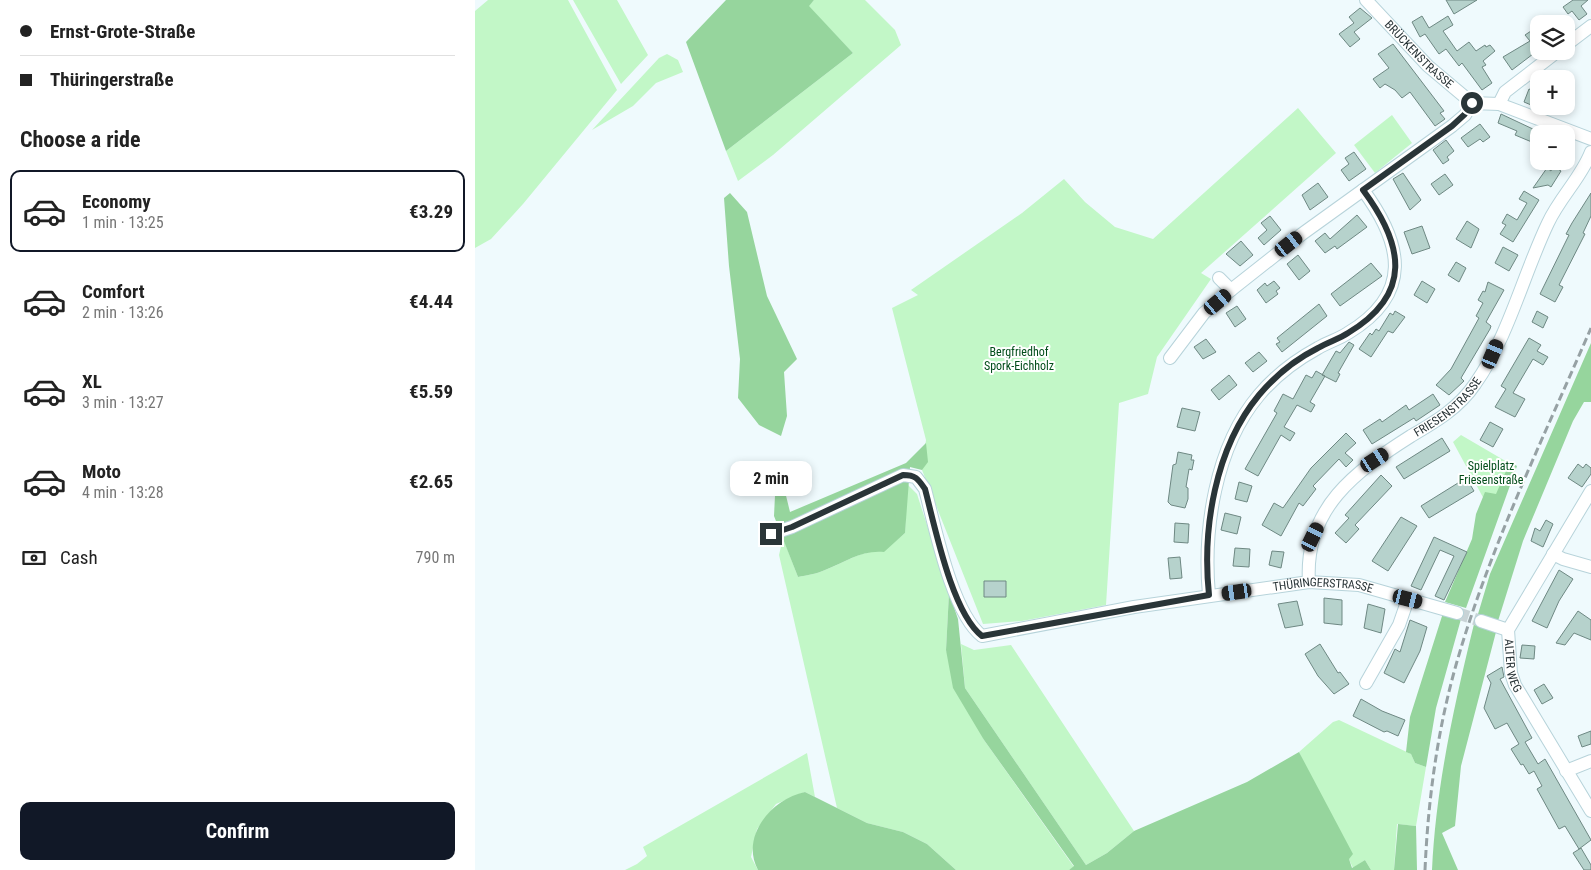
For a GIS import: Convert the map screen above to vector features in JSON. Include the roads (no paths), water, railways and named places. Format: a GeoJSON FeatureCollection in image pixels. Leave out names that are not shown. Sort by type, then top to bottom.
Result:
{"type":"FeatureCollection","features":[{"type":"Feature","properties":{"kind":"street","name":"BRÜCKENSTRASSE"},"geometry":{"type":"LineString","coordinates":[[1366,0],[1428,66],[1472,103]]}},
{"type":"Feature","properties":{"kind":"street"},"geometry":{"type":"LineString","coordinates":[[1575,38],[1591,26]]}},
{"type":"Feature","properties":{"kind":"street"},"geometry":{"type":"LineString","coordinates":[[1499,104],[1505,92],[1546,60]]}},
{"type":"Feature","properties":{"kind":"street"},"geometry":{"type":"LineString","coordinates":[[1170,358],[1204,313],[1231,290],[1302,234],[1452,126],[1465,114],[1472,103],[1499,104],[1591,139]]}},
{"type":"Feature","properties":{"kind":"street","name":"FRIESENSTRASSE"},"geometry":{"type":"LineString","coordinates":[[1309,582],[1309,554],[1313,537],[1330,505],[1349,481],[1363,467],[1458,405],[1475,385],[1493,354],[1553,212],[1586,165],[1591,152]]}},
{"type":"Feature","properties":{"kind":"street"},"geometry":{"type":"LineString","coordinates":[[1209,595],[1206,562],[1209,517],[1223,463],[1246,413],[1275,378],[1290,366],[1317,348],[1347,334],[1363,323],[1379,309],[1393,287],[1396,276],[1393,248],[1381,218],[1363,190]]}},
{"type":"Feature","properties":{"kind":"street"},"geometry":{"type":"LineString","coordinates":[[1219,278],[1231,290]]}},
{"type":"Feature","properties":{"kind":"street","name":"THÜRINGERSTRASSE"},"geometry":{"type":"LineString","coordinates":[[771,534],[792,527],[903,475],[917,477],[925,489],[955,593],[971,628],[982,636],[1209,595],[1309,582],[1359,585],[1457,613]]}},
{"type":"Feature","properties":{"kind":"street","name":"ALTER WEG"},"geometry":{"type":"LineString","coordinates":[[1591,491],[1508,630],[1511,673],[1515,685],[1591,811]]}},
{"type":"Feature","properties":{"kind":"street"},"geometry":{"type":"LineString","coordinates":[[1553,554],[1591,567]]}},
{"type":"Feature","properties":{"kind":"street"},"geometry":{"type":"LineString","coordinates":[[1366,682],[1399,625],[1408,599]]}},
{"type":"Feature","properties":{"kind":"street"},"geometry":{"type":"LineString","coordinates":[[1481,621],[1508,630]]}},
{"type":"Feature","properties":{"kind":"street"},"geometry":{"type":"LineString","coordinates":[[1566,771],[1591,761]]}},
{"type":"Feature","properties":{"kind":"tunnel"},"geometry":{"type":"LineString","coordinates":[[1457,613],[1481,621]]}},
{"type":"Feature","properties":{"kind":"railway"},"geometry":{"type":"LineString","coordinates":[[1425,870],[1428,818],[1439,741],[1449,690],[1469,622],[1501,537],[1591,328]]}},
{"type":"Feature","properties":{"kind":"park label","name":"Bergfriedhof Spork-Eichholz"},"geometry":{"type":"Point","coordinates":[1019,359]}},
{"type":"Feature","properties":{"kind":"park label","name":"Spielplatz Friesenstraße"},"geometry":{"type":"Point","coordinates":[1491,473]}}]}
